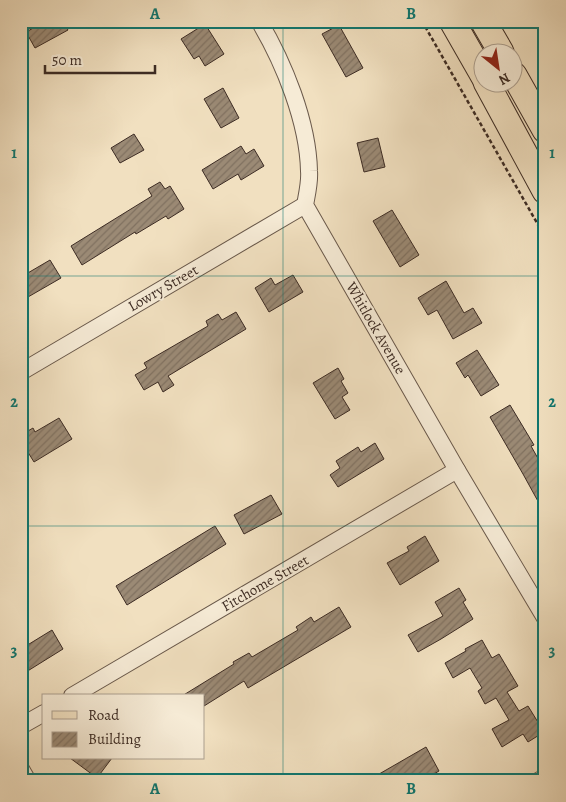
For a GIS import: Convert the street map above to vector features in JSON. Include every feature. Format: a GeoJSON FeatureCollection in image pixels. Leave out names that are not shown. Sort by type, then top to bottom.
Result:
{"type":"FeatureCollection","features":[{"type":"Feature","properties":{"kind":"main road"},"geometry":{"type":"LineString","coordinates":[[452,21],[474,60]]}},
{"type":"Feature","properties":{"kind":"main road"},"geometry":{"type":"LineString","coordinates":[[483,21],[495,42]]}},
{"type":"Feature","properties":{"kind":"main road"},"geometry":{"type":"LineString","coordinates":[[491,92],[545,191]]}},
{"type":"Feature","properties":{"kind":"main road"},"geometry":{"type":"LineString","coordinates":[[524,92],[545,130]]}},
{"type":"Feature","properties":{"kind":"street"},"geometry":{"type":"LineString","coordinates":[[259,21],[287,77],[305,134],[310,172],[306,205]]}},
{"type":"Feature","properties":{"kind":"street","name":"Lowry Street"},"geometry":{"type":"LineString","coordinates":[[21,372],[306,205]]}},
{"type":"Feature","properties":{"kind":"street","name":"Whitlock Avenue"},"geometry":{"type":"LineString","coordinates":[[306,205],[457,470],[545,618]]}},
{"type":"Feature","properties":{"kind":"street","name":"Fitchome Street"},"geometry":{"type":"LineString","coordinates":[[75,694],[457,470]]}},
{"type":"Feature","properties":{"kind":"street"},"geometry":{"type":"LineString","coordinates":[[21,726],[42,714]]}},
{"type":"Feature","properties":{"kind":"street"},"geometry":{"type":"LineString","coordinates":[[21,769],[28,781]]}},
{"type":"Feature","properties":{"kind":"street"},"geometry":{"type":"LineString","coordinates":[[538,781],[545,777]]}},
{"type":"Feature","properties":{"kind":"path"},"geometry":{"type":"LineString","coordinates":[[422,21],[545,237]]}},
{"type":"Feature","properties":{"kind":"building"},"geometry":{"type":"Polygon","coordinates":[[[46,21],[62,21],[68,30],[35,48],[26,32],[46,21]]]}},
{"type":"Feature","properties":{"kind":"building"},"geometry":{"type":"Polygon","coordinates":[[[205,24],[224,54],[205,66],[199,56],[194,59],[181,39],[205,24]]]}},
{"type":"Feature","properties":{"kind":"building"},"geometry":{"type":"Polygon","coordinates":[[[339,25],[363,68],[346,77],[322,34],[339,25]]]}},
{"type":"Feature","properties":{"kind":"building"},"geometry":{"type":"Polygon","coordinates":[[[223,88],[239,118],[221,128],[204,99],[223,88]]]}},
{"type":"Feature","properties":{"kind":"building"},"geometry":{"type":"Polygon","coordinates":[[[134,134],[144,150],[120,163],[111,148],[134,134]]]}},
{"type":"Feature","properties":{"kind":"building"},"geometry":{"type":"Polygon","coordinates":[[[378,138],[385,167],[364,172],[357,143],[378,138]]]}},
{"type":"Feature","properties":{"kind":"building"},"geometry":{"type":"Polygon","coordinates":[[[241,146],[246,154],[254,149],[264,166],[241,180],[238,174],[213,189],[202,170],[241,146]]]}},
{"type":"Feature","properties":{"kind":"building"},"geometry":{"type":"Polygon","coordinates":[[[160,182],[165,189],[170,186],[184,209],[168,219],[166,216],[136,234],[135,232],[82,265],[71,246],[152,196],[148,189],[160,182]]]}},
{"type":"Feature","properties":{"kind":"building"},"geometry":{"type":"Polygon","coordinates":[[[392,210],[419,255],[400,267],[373,221],[392,210]]]}},
{"type":"Feature","properties":{"kind":"building"},"geometry":{"type":"Polygon","coordinates":[[[50,260],[61,278],[21,301],[21,277],[50,260]]]}},
{"type":"Feature","properties":{"kind":"building"},"geometry":{"type":"Polygon","coordinates":[[[293,275],[303,292],[269,312],[255,288],[271,278],[275,285],[293,275]]]}},
{"type":"Feature","properties":{"kind":"building"},"geometry":{"type":"Polygon","coordinates":[[[446,281],[464,313],[473,308],[482,323],[453,339],[437,310],[428,315],[418,298],[446,281]]]}},
{"type":"Feature","properties":{"kind":"building"},"geometry":{"type":"Polygon","coordinates":[[[236,312],[246,329],[168,376],[174,385],[163,392],[158,382],[144,390],[135,375],[147,368],[144,363],[208,326],[206,321],[218,314],[222,320],[236,312]]]}},
{"type":"Feature","properties":{"kind":"building"},"geometry":{"type":"Polygon","coordinates":[[[477,350],[499,385],[481,396],[468,375],[465,378],[456,363],[477,350]]]}},
{"type":"Feature","properties":{"kind":"building"},"geometry":{"type":"Polygon","coordinates":[[[338,368],[344,379],[341,381],[348,393],[342,397],[350,410],[335,419],[313,383],[338,368]]]}},
{"type":"Feature","properties":{"kind":"building"},"geometry":{"type":"Polygon","coordinates":[[[510,405],[534,445],[531,446],[545,471],[545,514],[490,417],[510,405]]]}},
{"type":"Feature","properties":{"kind":"building"},"geometry":{"type":"Polygon","coordinates":[[[59,418],[72,439],[34,462],[21,441],[21,435],[33,428],[35,432],[59,418]]]}},
{"type":"Feature","properties":{"kind":"building"},"geometry":{"type":"Polygon","coordinates":[[[375,443],[384,459],[338,487],[330,475],[340,468],[336,461],[358,447],[361,452],[375,443]]]}},
{"type":"Feature","properties":{"kind":"building"},"geometry":{"type":"Polygon","coordinates":[[[271,495],[282,514],[244,534],[234,515],[271,495]]]}},
{"type":"Feature","properties":{"kind":"building"},"geometry":{"type":"Polygon","coordinates":[[[215,526],[226,544],[127,605],[116,586],[215,526]]]}},
{"type":"Feature","properties":{"kind":"building"},"geometry":{"type":"Polygon","coordinates":[[[425,536],[439,561],[400,585],[387,563],[409,551],[407,547],[425,536]]]}},
{"type":"Feature","properties":{"kind":"building"},"geometry":{"type":"Polygon","coordinates":[[[459,588],[466,600],[463,602],[473,619],[418,652],[408,635],[443,616],[435,602],[459,588]]]}},
{"type":"Feature","properties":{"kind":"building"},"geometry":{"type":"Polygon","coordinates":[[[339,607],[351,627],[248,688],[244,681],[205,705],[205,694],[185,694],[234,664],[233,662],[249,653],[252,657],[298,630],[296,627],[311,617],[314,622],[339,607]]]}},
{"type":"Feature","properties":{"kind":"building"},"geometry":{"type":"Polygon","coordinates":[[[52,630],[63,649],[26,672],[21,665],[21,649],[52,630]]]}},
{"type":"Feature","properties":{"kind":"building"},"geometry":{"type":"Polygon","coordinates":[[[482,640],[492,658],[499,654],[518,686],[507,692],[519,711],[528,706],[544,732],[528,742],[523,734],[502,747],[492,729],[509,720],[496,698],[485,704],[478,691],[482,688],[470,668],[453,678],[445,663],[482,640]]]}},
{"type":"Feature","properties":{"kind":"building"},"geometry":{"type":"Polygon","coordinates":[[[426,747],[439,771],[422,781],[367,781],[426,747]]]}},
{"type":"Feature","properties":{"kind":"building"},"geometry":{"type":"Polygon","coordinates":[[[73,760],[110,760],[97,778],[73,760]]]}}]}
